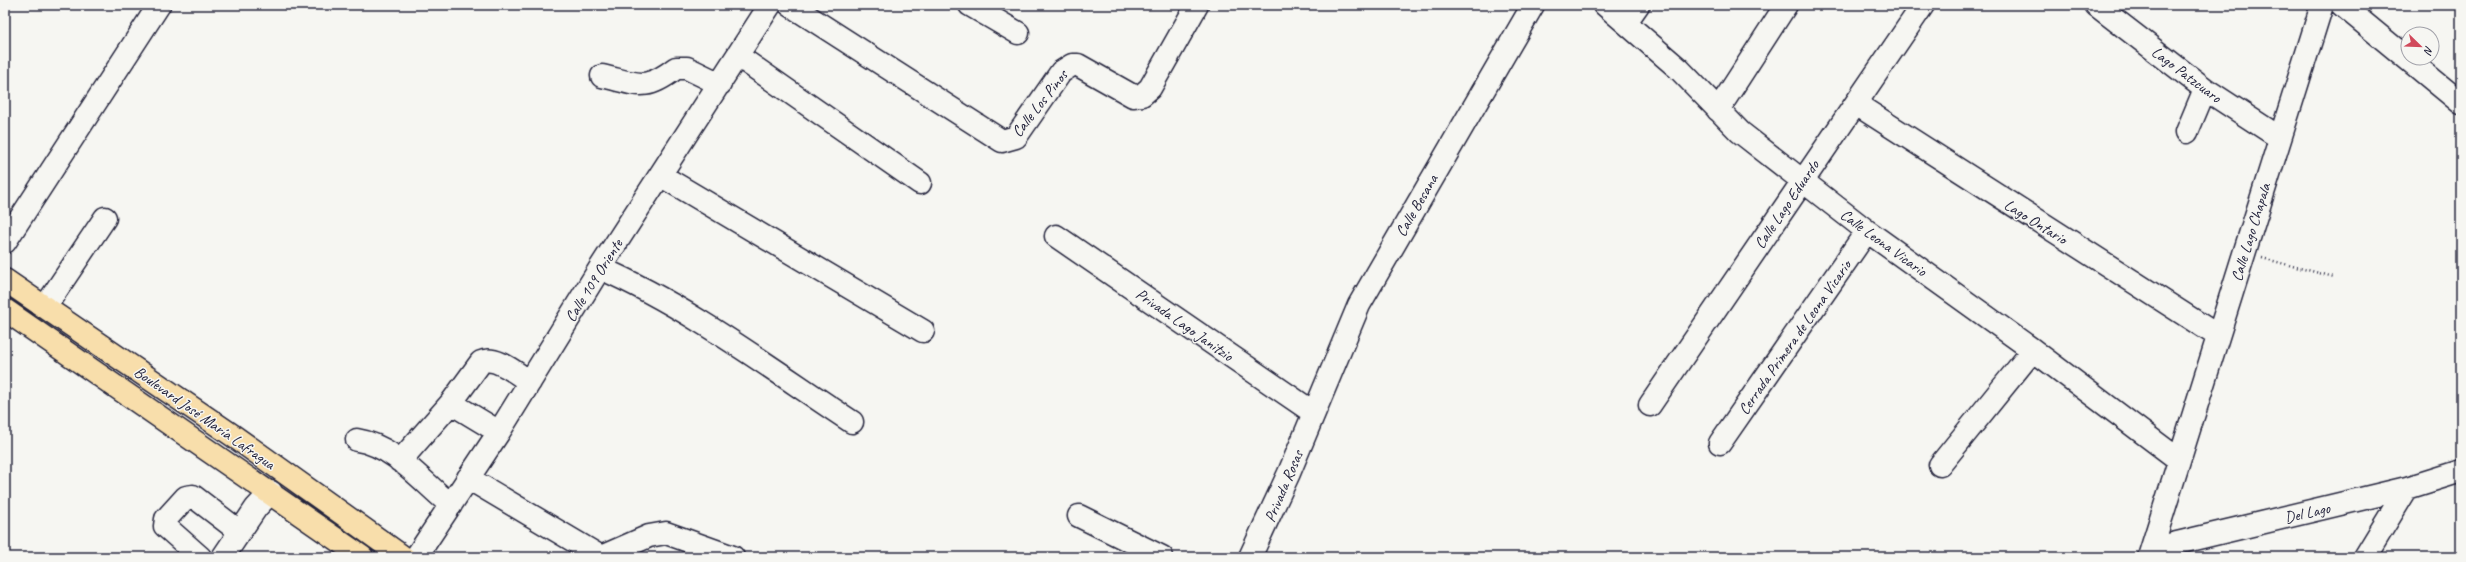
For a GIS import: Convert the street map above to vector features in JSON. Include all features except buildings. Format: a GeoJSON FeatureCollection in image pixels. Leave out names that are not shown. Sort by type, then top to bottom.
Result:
{"type":"FeatureCollection","features":[{"type":"Feature","properties":{"kind":"main road","name":"Boulevard José María Lafragua"},"geometry":{"type":"LineString","coordinates":[[5,280],[403,557]]}},
{"type":"Feature","properties":{"kind":"main road","name":"Boulevard José María Lafragua"},"geometry":{"type":"LineString","coordinates":[[5,310],[271,492],[362,557]]}},
{"type":"Feature","properties":{"kind":"street"},"geometry":{"type":"LineString","coordinates":[[5,242],[159,5]]}},
{"type":"Feature","properties":{"kind":"street","name":"Calle 109 Oriente"},"geometry":{"type":"LineString","coordinates":[[416,557],[499,432],[600,268],[770,5]]}},
{"type":"Feature","properties":{"kind":"street","name":"Calle Los Pinos"},"geometry":{"type":"LineString","coordinates":[[790,5],[1002,141],[1016,137],[1061,72],[1072,65],[1078,65],[1133,96],[1142,95],[1150,88],[1197,5]]}},
{"type":"Feature","properties":{"kind":"street"},"geometry":{"type":"LineString","coordinates":[[970,5],[1018,33]]}},
{"type":"Feature","properties":{"kind":"street","name":"Calle Besana"},"geometry":{"type":"LineString","coordinates":[[1314,413],[1359,305],[1373,278],[1532,5]]}},
{"type":"Feature","properties":{"kind":"street","name":"Calle Leona Vicario"},"geometry":{"type":"LineString","coordinates":[[1605,5],[1632,14],[1679,69],[1740,132],[1867,231],[2033,350],[2179,460]]}},
{"type":"Feature","properties":{"kind":"street"},"geometry":{"type":"LineString","coordinates":[[1718,110],[1786,5]]}},
{"type":"Feature","properties":{"kind":"street","name":"Calle Lago Eduardo"},"geometry":{"type":"LineString","coordinates":[[1650,405],[1923,5]]}},
{"type":"Feature","properties":{"kind":"street","name":"Lago Patzcuaro"},"geometry":{"type":"LineString","coordinates":[[2096,5],[2205,89],[2280,138]]}},
{"type":"Feature","properties":{"kind":"street","name":"Calle Lago Chapala"},"geometry":{"type":"LineString","coordinates":[[2151,553],[2322,5]]}},
{"type":"Feature","properties":{"kind":"street"},"geometry":{"type":"LineString","coordinates":[[2342,5],[2461,103]]}},
{"type":"Feature","properties":{"kind":"street"},"geometry":{"type":"LineString","coordinates":[[738,56],[920,183]]}},
{"type":"Feature","properties":{"kind":"street"},"geometry":{"type":"LineString","coordinates":[[602,76],[645,86],[660,80],[676,68],[688,68],[720,84]]}},
{"type":"Feature","properties":{"kind":"street"},"geometry":{"type":"LineString","coordinates":[[2186,132],[2205,89]]}},
{"type":"Feature","properties":{"kind":"street","name":"Lago Ontario"},"geometry":{"type":"LineString","coordinates":[[1856,104],[2218,336]]}},
{"type":"Feature","properties":{"kind":"street"},"geometry":{"type":"LineString","coordinates":[[660,175],[923,330]]}},
{"type":"Feature","properties":{"kind":"street"},"geometry":{"type":"LineString","coordinates":[[45,307],[106,218]]}},
{"type":"Feature","properties":{"kind":"street","name":"Cerrada Primera de Leona Vicario"},"geometry":{"type":"LineString","coordinates":[[1720,443],[1867,231]]}},
{"type":"Feature","properties":{"kind":"street","name":"Privada Lago Janitzio"},"geometry":{"type":"LineString","coordinates":[[1056,236],[1314,413]]}},
{"type":"Feature","properties":{"kind":"street"},"geometry":{"type":"LineString","coordinates":[[600,268],[636,284],[675,307],[852,422]]}},
{"type":"Feature","properties":{"kind":"street"},"geometry":{"type":"LineString","coordinates":[[1940,465],[2033,350]]}},
{"type":"Feature","properties":{"kind":"street"},"geometry":{"type":"LineString","coordinates":[[400,461],[451,403],[481,362],[486,360],[495,361],[530,382]]}},
{"type":"Feature","properties":{"kind":"street"},"geometry":{"type":"LineString","coordinates":[[451,403],[499,432]]}},
{"type":"Feature","properties":{"kind":"street","name":"Privada Rosas"},"geometry":{"type":"LineString","coordinates":[[1250,557],[1289,473],[1314,413]]}},
{"type":"Feature","properties":{"kind":"street"},"geometry":{"type":"LineString","coordinates":[[357,440],[375,445],[400,461],[451,504]]}},
{"type":"Feature","properties":{"kind":"street","name":"Del Lago"},"geometry":{"type":"LineString","coordinates":[[2151,553],[2407,488],[2461,472]]}},
{"type":"Feature","properties":{"kind":"street"},"geometry":{"type":"LineString","coordinates":[[468,478],[601,557],[650,536],[666,533],[733,557]]}},
{"type":"Feature","properties":{"kind":"street"},"geometry":{"type":"LineString","coordinates":[[2365,557],[2407,488]]}},
{"type":"Feature","properties":{"kind":"street"},"geometry":{"type":"LineString","coordinates":[[223,557],[256,508],[271,492]]}},
{"type":"Feature","properties":{"kind":"street"},"geometry":{"type":"LineString","coordinates":[[200,557],[165,526],[166,519],[186,496],[193,496],[240,532]]}},
{"type":"Feature","properties":{"kind":"street"},"geometry":{"type":"LineString","coordinates":[[1079,516],[1162,557]]}},
{"type":"Feature","properties":{"kind":"path"},"geometry":{"type":"LineString","coordinates":[[2244,254],[2334,277]]}}]}
